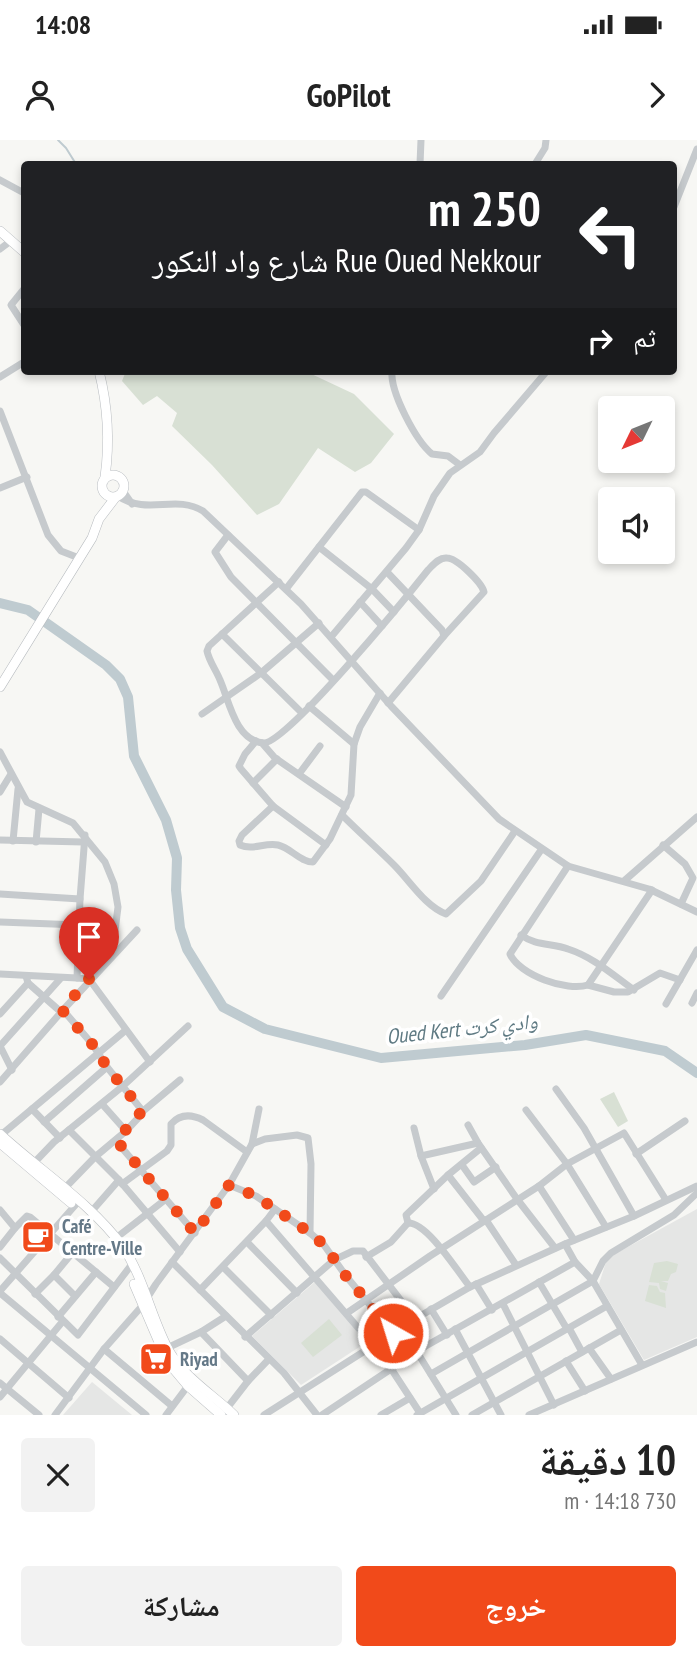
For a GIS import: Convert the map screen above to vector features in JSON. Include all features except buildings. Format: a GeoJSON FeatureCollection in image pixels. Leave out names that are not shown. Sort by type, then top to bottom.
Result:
{"type":"FeatureCollection","features":[{"type":"Feature","properties":{"kind":"main road"},"geometry":{"type":"LineString","coordinates":[[0,231],[20,244]]}},
{"type":"Feature","properties":{"kind":"main road"},"geometry":{"type":"LineString","coordinates":[[0,687],[92,538],[99,519],[101,484],[105,477],[108,451],[108,418],[100,375]]}},
{"type":"Feature","properties":{"kind":"main road"},"geometry":{"type":"LineString","coordinates":[[99,519],[119,495],[124,483],[116,475],[108,451]]}},
{"type":"Feature","properties":{"kind":"main road"},"geometry":{"type":"LineString","coordinates":[[105,477],[116,475]]}},
{"type":"Feature","properties":{"kind":"main road"},"geometry":{"type":"LineString","coordinates":[[102,491],[107,496],[119,495]]}},
{"type":"Feature","properties":{"kind":"main road"},"geometry":{"type":"LineString","coordinates":[[0,1134],[76,1204],[91,1212],[116,1238],[174,1371],[226,1413]]}},
{"type":"Feature","properties":{"kind":"main road"},"geometry":{"type":"LineString","coordinates":[[0,1143],[64,1189],[117,1247],[130,1266]]}},
{"type":"Feature","properties":{"kind":"street"},"geometry":{"type":"LineString","coordinates":[[420,161],[421,140]]}},
{"type":"Feature","properties":{"kind":"street"},"geometry":{"type":"LineString","coordinates":[[537,161],[545,148],[546,140]]}},
{"type":"Feature","properties":{"kind":"street"},"geometry":{"type":"LineString","coordinates":[[677,199],[697,149]]}},
{"type":"Feature","properties":{"kind":"street"},"geometry":{"type":"LineString","coordinates":[[0,180],[21,191]]}},
{"type":"Feature","properties":{"kind":"street"},"geometry":{"type":"LineString","coordinates":[[0,249],[20,244]]}},
{"type":"Feature","properties":{"kind":"street"},"geometry":{"type":"LineString","coordinates":[[21,293],[11,305],[21,320]]}},
{"type":"Feature","properties":{"kind":"street"},"geometry":{"type":"LineString","coordinates":[[0,377],[21,364]]}},
{"type":"Feature","properties":{"kind":"street"},"geometry":{"type":"LineString","coordinates":[[392,375],[394,387],[423,444],[432,454],[452,457],[460,465]]}},
{"type":"Feature","properties":{"kind":"street"},"geometry":{"type":"LineString","coordinates":[[331,637],[419,530],[437,491],[450,473],[480,452],[544,375]]}},
{"type":"Feature","properties":{"kind":"street"},"geometry":{"type":"LineString","coordinates":[[0,411],[52,541],[61,551],[79,558]]}},
{"type":"Feature","properties":{"kind":"street"},"geometry":{"type":"LineString","coordinates":[[0,488],[27,477]]}},
{"type":"Feature","properties":{"kind":"street"},"geometry":{"type":"LineString","coordinates":[[286,589],[353,500],[362,492],[366,492],[419,530]]}},
{"type":"Feature","properties":{"kind":"street"},"geometry":{"type":"LineString","coordinates":[[119,495],[133,505],[192,505],[202,511],[319,623],[388,702],[490,810],[541,850],[568,866],[652,890],[697,912]]}},
{"type":"Feature","properties":{"kind":"street"},"geometry":{"type":"LineString","coordinates":[[228,535],[216,548],[216,554],[231,577],[333,680]]}},
{"type":"Feature","properties":{"kind":"street"},"geometry":{"type":"LineString","coordinates":[[320,547],[372,589],[394,612]]}},
{"type":"Feature","properties":{"kind":"street"},"geometry":{"type":"LineString","coordinates":[[326,845],[273,806],[239,766],[245,754],[259,742],[270,742],[309,706],[437,561],[446,557],[455,560],[481,584],[484,589],[482,596],[388,702]]}},
{"type":"Feature","properties":{"kind":"street"},"geometry":{"type":"LineString","coordinates":[[387,572],[442,630],[444,636]]}},
{"type":"Feature","properties":{"kind":"street"},"geometry":{"type":"LineString","coordinates":[[279,582],[207,651],[236,723],[277,759],[345,807]]}},
{"type":"Feature","properties":{"kind":"street"},"geometry":{"type":"LineString","coordinates":[[360,603],[382,626]]}},
{"type":"Feature","properties":{"kind":"street"},"geometry":{"type":"LineString","coordinates":[[202,714],[261,673],[319,623]]}},
{"type":"Feature","properties":{"kind":"street"},"geometry":{"type":"LineString","coordinates":[[222,634],[302,713]]}},
{"type":"Feature","properties":{"kind":"street"},"geometry":{"type":"LineString","coordinates":[[273,806],[242,835],[240,845],[251,848],[279,845],[309,863],[316,859],[342,815],[352,788],[351,761],[359,727],[380,693]]}},
{"type":"Feature","properties":{"kind":"street"},"geometry":{"type":"LineString","coordinates":[[309,706],[354,744]]}},
{"type":"Feature","properties":{"kind":"street"},"geometry":{"type":"LineString","coordinates":[[299,774],[320,746]]}},
{"type":"Feature","properties":{"kind":"street"},"geometry":{"type":"LineString","coordinates":[[0,752],[27,802],[38,809],[67,818],[105,862],[118,897],[112,956]]}},
{"type":"Feature","properties":{"kind":"street"},"geometry":{"type":"LineString","coordinates":[[253,783],[277,759]]}},
{"type":"Feature","properties":{"kind":"street"},"geometry":{"type":"LineString","coordinates":[[0,792],[10,774]]}},
{"type":"Feature","properties":{"kind":"street"},"geometry":{"type":"LineString","coordinates":[[13,841],[18,789]]}},
{"type":"Feature","properties":{"kind":"street"},"geometry":{"type":"LineString","coordinates":[[36,842],[38,809]]}},
{"type":"Feature","properties":{"kind":"street"},"geometry":{"type":"LineString","coordinates":[[342,815],[427,901],[446,914],[481,881],[515,831]]}},
{"type":"Feature","properties":{"kind":"street"},"geometry":{"type":"LineString","coordinates":[[624,881],[697,817]]}},
{"type":"Feature","properties":{"kind":"street"},"geometry":{"type":"LineString","coordinates":[[0,841],[84,839]]}},
{"type":"Feature","properties":{"kind":"street"},"geometry":{"type":"LineString","coordinates":[[77,978],[84,839]]}},
{"type":"Feature","properties":{"kind":"street"},"geometry":{"type":"LineString","coordinates":[[663,845],[695,876],[681,904]]}},
{"type":"Feature","properties":{"kind":"street"},"geometry":{"type":"LineString","coordinates":[[441,996],[541,850]]}},
{"type":"Feature","properties":{"kind":"street"},"geometry":{"type":"LineString","coordinates":[[568,866],[510,954],[515,961],[550,983],[578,987],[588,985],[620,993],[634,990],[660,973],[680,980]]}},
{"type":"Feature","properties":{"kind":"street"},"geometry":{"type":"LineString","coordinates":[[588,985],[652,890]]}},
{"type":"Feature","properties":{"kind":"street"},"geometry":{"type":"LineString","coordinates":[[0,894],[80,899]]}},
{"type":"Feature","properties":{"kind":"street"},"geometry":{"type":"LineString","coordinates":[[0,922],[79,925]]}},
{"type":"Feature","properties":{"kind":"street"},"geometry":{"type":"LineString","coordinates":[[0,1082],[89,979],[136,930]]}},
{"type":"Feature","properties":{"kind":"street"},"geometry":{"type":"LineString","coordinates":[[521,935],[541,945],[566,948],[601,965],[634,990]]}},
{"type":"Feature","properties":{"kind":"street"},"geometry":{"type":"LineString","coordinates":[[666,1004],[697,950]]}},
{"type":"Feature","properties":{"kind":"street"},"geometry":{"type":"LineString","coordinates":[[0,974],[27,979],[89,979],[150,1062]]}},
{"type":"Feature","properties":{"kind":"street"},"geometry":{"type":"LineString","coordinates":[[12,1070],[0,1046],[61,978]]}},
{"type":"Feature","properties":{"kind":"street"},"geometry":{"type":"LineString","coordinates":[[27,979],[43,998],[62,1011],[99,1054],[142,1112]]}},
{"type":"Feature","properties":{"kind":"street"},"geometry":{"type":"LineString","coordinates":[[0,1014],[27,979]]}},
{"type":"Feature","properties":{"kind":"street"},"geometry":{"type":"LineString","coordinates":[[692,1003],[697,993]]}},
{"type":"Feature","properties":{"kind":"street"},"geometry":{"type":"LineString","coordinates":[[32,1166],[60,1138],[123,1086],[188,1026]]}},
{"type":"Feature","properties":{"kind":"street"},"geometry":{"type":"LineString","coordinates":[[0,1134],[126,1030]]}},
{"type":"Feature","properties":{"kind":"street"},"geometry":{"type":"LineString","coordinates":[[44,1122],[107,1067]]}},
{"type":"Feature","properties":{"kind":"street"},"geometry":{"type":"LineString","coordinates":[[64,1189],[142,1112],[180,1080]]}},
{"type":"Feature","properties":{"kind":"street"},"geometry":{"type":"LineString","coordinates":[[556,1089],[584,1128],[634,1216]]}},
{"type":"Feature","properties":{"kind":"street"},"geometry":{"type":"LineString","coordinates":[[102,1104],[125,1131]]}},
{"type":"Feature","properties":{"kind":"street"},"geometry":{"type":"LineString","coordinates":[[32,1109],[60,1138]]}},
{"type":"Feature","properties":{"kind":"street"},"geometry":{"type":"LineString","coordinates":[[253,1144],[259,1109]]}},
{"type":"Feature","properties":{"kind":"street"},"geometry":{"type":"LineString","coordinates":[[526,1110],[567,1164],[606,1227]]}},
{"type":"Feature","properties":{"kind":"street"},"geometry":{"type":"LineString","coordinates":[[91,1212],[120,1182],[170,1148],[171,1125],[183,1116],[203,1120],[247,1152]]}},
{"type":"Feature","properties":{"kind":"street"},"geometry":{"type":"LineString","coordinates":[[636,1154],[685,1121]]}},
{"type":"Feature","properties":{"kind":"street"},"geometry":{"type":"LineString","coordinates":[[468,1125],[517,1199],[555,1248]]}},
{"type":"Feature","properties":{"kind":"street"},"geometry":{"type":"LineString","coordinates":[[414,1128],[434,1189]]}},
{"type":"Feature","properties":{"kind":"street"},"geometry":{"type":"LineString","coordinates":[[69,1130],[120,1182],[180,1252]]}},
{"type":"Feature","properties":{"kind":"street"},"geometry":{"type":"LineString","coordinates":[[347,1313],[539,1186],[567,1164],[624,1133],[666,1200]]}},
{"type":"Feature","properties":{"kind":"street"},"geometry":{"type":"LineString","coordinates":[[55,1415],[195,1233],[229,1185],[253,1144],[261,1140],[298,1135],[308,1138],[312,1164],[310,1233]]}},
{"type":"Feature","properties":{"kind":"street"},"geometry":{"type":"LineString","coordinates":[[116,1140],[195,1233]]}},
{"type":"Feature","properties":{"kind":"street"},"geometry":{"type":"LineString","coordinates":[[421,1156],[480,1146]]}},
{"type":"Feature","properties":{"kind":"street"},"geometry":{"type":"LineString","coordinates":[[408,1223],[406,1215],[480,1146]]}},
{"type":"Feature","properties":{"kind":"street"},"geometry":{"type":"LineString","coordinates":[[462,1165],[474,1182],[496,1167]]}},
{"type":"Feature","properties":{"kind":"street"},"geometry":{"type":"LineString","coordinates":[[448,1175],[516,1265]]}},
{"type":"Feature","properties":{"kind":"street"},"geometry":{"type":"LineString","coordinates":[[229,1185],[244,1189],[324,1245],[393,1333]]}},
{"type":"Feature","properties":{"kind":"street"},"geometry":{"type":"LineString","coordinates":[[539,1186],[574,1240]]}},
{"type":"Feature","properties":{"kind":"street"},"geometry":{"type":"LineString","coordinates":[[264,1415],[431,1309],[473,1286],[697,1186]]}},
{"type":"Feature","properties":{"kind":"street"},"geometry":{"type":"LineString","coordinates":[[431,1374],[593,1281],[603,1261],[611,1253],[674,1215],[697,1193]]}},
{"type":"Feature","properties":{"kind":"street"},"geometry":{"type":"LineString","coordinates":[[116,1238],[166,1199]]}},
{"type":"Feature","properties":{"kind":"street"},"geometry":{"type":"LineString","coordinates":[[76,1204],[0,1292],[146,1415]]}},
{"type":"Feature","properties":{"kind":"street"},"geometry":{"type":"LineString","coordinates":[[200,1290],[275,1209]]}},
{"type":"Feature","properties":{"kind":"street"},"geometry":{"type":"LineString","coordinates":[[0,1210],[15,1228]]}},
{"type":"Feature","properties":{"kind":"street"},"geometry":{"type":"LineString","coordinates":[[0,1247],[27,1216],[114,1287]]}},
{"type":"Feature","properties":{"kind":"street"},"geometry":{"type":"LineString","coordinates":[[266,1221],[374,1345],[419,1414],[607,1306]]}},
{"type":"Feature","properties":{"kind":"street"},"geometry":{"type":"LineString","coordinates":[[408,1223],[420,1226],[492,1310]]}},
{"type":"Feature","properties":{"kind":"street"},"geometry":{"type":"LineString","coordinates":[[366,1257],[391,1242],[408,1223]]}},
{"type":"Feature","properties":{"kind":"street"},"geometry":{"type":"LineString","coordinates":[[247,1242],[297,1293]]}},
{"type":"Feature","properties":{"kind":"street"},"geometry":{"type":"LineString","coordinates":[[565,1244],[575,1262],[593,1281],[642,1365]]}},
{"type":"Feature","properties":{"kind":"street"},"geometry":{"type":"LineString","coordinates":[[245,1337],[334,1260],[357,1250],[363,1251],[412,1321],[431,1374],[456,1415]]}},
{"type":"Feature","properties":{"kind":"street"},"geometry":{"type":"LineString","coordinates":[[35,1294],[73,1252]]}},
{"type":"Feature","properties":{"kind":"street"},"geometry":{"type":"LineString","coordinates":[[0,1258],[78,1335],[130,1266]]}},
{"type":"Feature","properties":{"kind":"street"},"geometry":{"type":"LineString","coordinates":[[172,1262],[269,1359],[319,1415],[420,1349],[575,1262]]}},
{"type":"Feature","properties":{"kind":"street"},"geometry":{"type":"LineString","coordinates":[[223,1267],[271,1315]]}},
{"type":"Feature","properties":{"kind":"street"},"geometry":{"type":"LineString","coordinates":[[0,1397],[96,1272]]}},
{"type":"Feature","properties":{"kind":"street"},"geometry":{"type":"LineString","coordinates":[[54,1275],[75,1296]]}},
{"type":"Feature","properties":{"kind":"street"},"geometry":{"type":"LineString","coordinates":[[539,1282],[568,1329],[611,1379]]}},
{"type":"Feature","properties":{"kind":"street"},"geometry":{"type":"LineString","coordinates":[[503,1304],[554,1405]]}},
{"type":"Feature","properties":{"kind":"street"},"geometry":{"type":"LineString","coordinates":[[431,1309],[447,1335]]}},
{"type":"Feature","properties":{"kind":"street"},"geometry":{"type":"LineString","coordinates":[[164,1349],[201,1332],[226,1316]]}},
{"type":"Feature","properties":{"kind":"street"},"geometry":{"type":"LineString","coordinates":[[455,1329],[501,1415]]}},
{"type":"Feature","properties":{"kind":"street"},"geometry":{"type":"LineString","coordinates":[[472,1415],[621,1330]]}},
{"type":"Feature","properties":{"kind":"street"},"geometry":{"type":"LineString","coordinates":[[201,1332],[248,1381]]}},
{"type":"Feature","properties":{"kind":"street"},"geometry":{"type":"LineString","coordinates":[[0,1339],[69,1398]]}},
{"type":"Feature","properties":{"kind":"street"},"geometry":{"type":"LineString","coordinates":[[529,1415],[697,1342]]}},
{"type":"Feature","properties":{"kind":"street"},"geometry":{"type":"LineString","coordinates":[[104,1349],[172,1406]]}},
{"type":"Feature","properties":{"kind":"street"},"geometry":{"type":"LineString","coordinates":[[226,1413],[248,1381],[269,1359]]}},
{"type":"Feature","properties":{"kind":"street"},"geometry":{"type":"LineString","coordinates":[[566,1361],[586,1391]]}},
{"type":"Feature","properties":{"kind":"street"},"geometry":{"type":"LineString","coordinates":[[0,1383],[39,1415]]}},
{"type":"Feature","properties":{"kind":"street"},"geometry":{"type":"LineString","coordinates":[[166,1415],[190,1383]]}},
{"type":"Feature","properties":{"kind":"street"},"geometry":{"type":"LineString","coordinates":[[381,1415],[410,1398]]}},
{"type":"Feature","properties":{"kind":"shaded area"},"geometry":{"type":"Polygon","coordinates":[[[124,375],[314,375],[354,394],[394,434],[371,463],[355,472],[318,448],[279,504],[257,515],[172,426],[177,413],[157,396],[143,405],[122,381],[124,375]]]}},
{"type":"Feature","properties":{"kind":"shaded area"},"geometry":{"type":"Polygon","coordinates":[[[614,1092],[628,1121],[618,1127],[600,1099],[614,1092]]]}},
{"type":"Feature","properties":{"kind":"shaded area"},"geometry":{"type":"Polygon","coordinates":[[[697,1209],[697,1337],[644,1360],[599,1284],[606,1262],[615,1254],[697,1209]]]}},
{"type":"Feature","properties":{"kind":"shaded area"},"geometry":{"type":"Polygon","coordinates":[[[667,1261],[678,1264],[676,1272],[671,1274],[668,1281],[661,1281],[668,1283],[666,1291],[660,1289],[659,1283],[649,1282],[654,1263],[667,1261]]]}},
{"type":"Feature","properties":{"kind":"shaded area"},"geometry":{"type":"Polygon","coordinates":[[[316,1281],[367,1342],[301,1385],[252,1336],[316,1281]]]}},
{"type":"Feature","properties":{"kind":"shaded area"},"geometry":{"type":"Polygon","coordinates":[[[649,1285],[657,1286],[660,1292],[665,1293],[666,1308],[645,1301],[649,1285]]]}},
{"type":"Feature","properties":{"kind":"shaded area"},"geometry":{"type":"Polygon","coordinates":[[[329,1319],[342,1335],[313,1357],[301,1343],[329,1319]]]}},
{"type":"Feature","properties":{"kind":"shaded area"},"geometry":{"type":"Polygon","coordinates":[[[92,1382],[132,1415],[63,1415],[92,1382]]]}},
{"type":"Feature","properties":{"kind":"waterway"},"geometry":{"type":"LineString","coordinates":[[58,140],[74,161]]}},
{"type":"Feature","properties":{"kind":"waterway","name":"Oued Kert وادي كرت"},"geometry":{"type":"LineString","coordinates":[[0,603],[28,610],[106,665],[120,679],[128,697],[134,756],[166,820],[177,858],[176,890],[180,928],[187,949],[223,1007],[265,1029],[381,1058],[525,1045],[586,1035],[665,1051],[697,1073]]}},
{"type":"Feature","properties":{"kind":"place","name":"Café Centre-Ville"},"geometry":{"type":"Point","coordinates":[38,1237]}},
{"type":"Feature","properties":{"kind":"place","name":"Riyad"},"geometry":{"type":"Point","coordinates":[156,1359]}},
{"type":"Feature","properties":{"kind":"route"},"geometry":{"type":"LineString","coordinates":[[89,979],[62,1010],[93,1045],[141,1109],[139,1116],[116,1140],[195,1233],[229,1185],[244,1189],[324,1245],[393,1333]]}}]}
